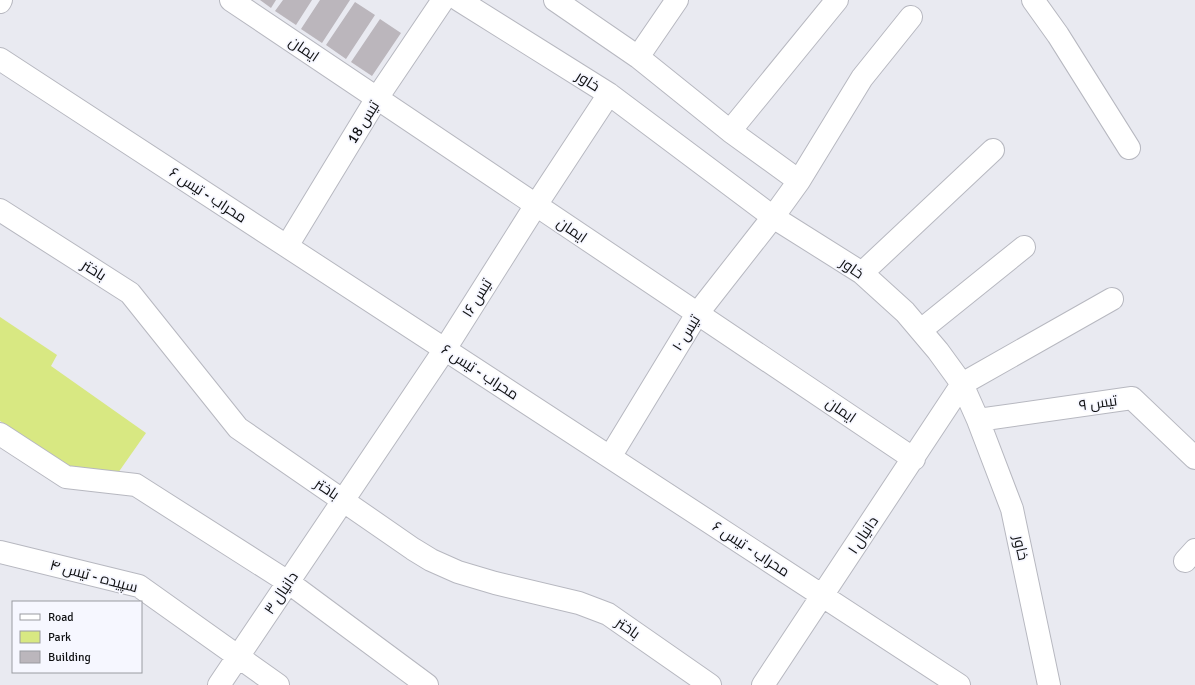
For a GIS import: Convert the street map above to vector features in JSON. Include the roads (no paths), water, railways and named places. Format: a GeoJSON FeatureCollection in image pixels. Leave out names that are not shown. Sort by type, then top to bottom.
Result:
{"type":"FeatureCollection","features":[{"type":"Feature","properties":{"kind":"street","name":"ایمان"},"geometry":{"type":"LineString","coordinates":[[231,0],[914,459]]}},
{"type":"Feature","properties":{"kind":"street","name":"تیس 18"},"geometry":{"type":"LineString","coordinates":[[287,246],[377,98],[443,0]]}},
{"type":"Feature","properties":{"kind":"street","name":"خاور"},"geometry":{"type":"LineString","coordinates":[[459,0],[609,94],[773,217],[862,273],[905,312],[921,330],[938,350],[962,384],[978,420],[1012,509],[1049,685]]}},
{"type":"Feature","properties":{"kind":"street"},"geometry":{"type":"LineString","coordinates":[[638,56],[677,0]]}},
{"type":"Feature","properties":{"kind":"street"},"geometry":{"type":"LineString","coordinates":[[730,131],[837,0]]}},
{"type":"Feature","properties":{"kind":"street"},"geometry":{"type":"LineString","coordinates":[[1032,0],[1058,35],[1129,148]]}},
{"type":"Feature","properties":{"kind":"street"},"geometry":{"type":"LineString","coordinates":[[561,2],[638,56],[730,131],[799,181]]}},
{"type":"Feature","properties":{"kind":"street","name":"تیس ۱۰"},"geometry":{"type":"LineString","coordinates":[[610,457],[697,314],[773,217],[799,181],[862,78],[911,17]]}},
{"type":"Feature","properties":{"kind":"street","name":"محراب - تیس ۶"},"geometry":{"type":"LineString","coordinates":[[0,59],[960,685]]}},
{"type":"Feature","properties":{"kind":"street","name":"تیس ۱۶"},"geometry":{"type":"LineString","coordinates":[[344,500],[445,349],[536,205],[609,94]]}},
{"type":"Feature","properties":{"kind":"street"},"geometry":{"type":"LineString","coordinates":[[862,273],[993,150]]}},
{"type":"Feature","properties":{"kind":"street","name":"باختر"},"geometry":{"type":"LineString","coordinates":[[0,210],[130,293],[238,428],[413,549],[431,560],[458,572],[495,583],[579,603],[608,614],[710,685]]}},
{"type":"Feature","properties":{"kind":"street"},"geometry":{"type":"LineString","coordinates":[[921,330],[1024,247]]}},
{"type":"Feature","properties":{"kind":"street"},"geometry":{"type":"LineString","coordinates":[[962,384],[1112,299]]}},
{"type":"Feature","properties":{"kind":"street","name":"دانیال ۱"},"geometry":{"type":"LineString","coordinates":[[763,685],[914,459],[962,384]]}},
{"type":"Feature","properties":{"kind":"street","name":"تیس ۹"},"geometry":{"type":"LineString","coordinates":[[978,420],[1132,398],[1195,458]]}},
{"type":"Feature","properties":{"kind":"street"},"geometry":{"type":"LineString","coordinates":[[0,434],[66,477],[136,485],[288,582],[427,685]]}},
{"type":"Feature","properties":{"kind":"street","name":"دانیال ۳"},"geometry":{"type":"LineString","coordinates":[[219,685],[344,500]]}},
{"type":"Feature","properties":{"kind":"street","name":"سپیده - تیس ۴"},"geometry":{"type":"LineString","coordinates":[[0,552],[139,586],[278,685]]}}]}
